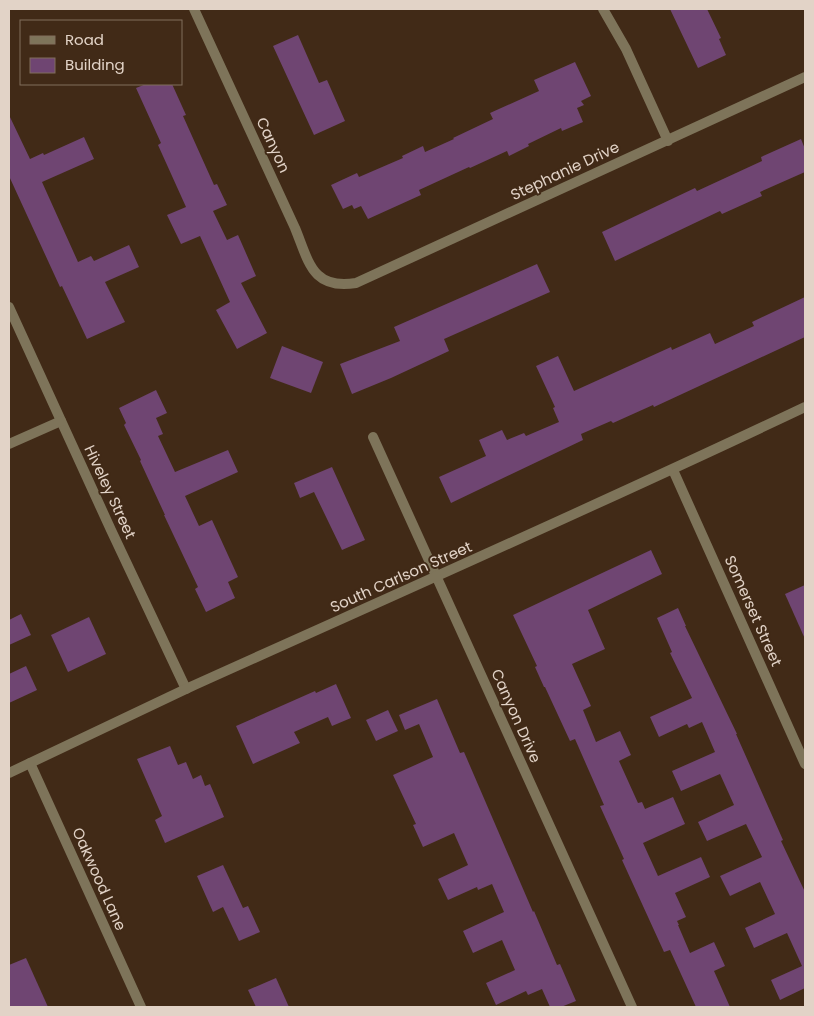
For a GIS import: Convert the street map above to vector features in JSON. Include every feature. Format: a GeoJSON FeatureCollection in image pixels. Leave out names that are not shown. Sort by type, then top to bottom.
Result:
{"type":"FeatureCollection","features":[{"type":"Feature","properties":{"kind":"street","name":"Canyon"},"geometry":{"type":"LineString","coordinates":[[194,9],[291,219],[310,265],[327,282],[334,283]]}},
{"type":"Feature","properties":{"kind":"street"},"geometry":{"type":"LineString","coordinates":[[603,9],[626,49],[668,140]]}},
{"type":"Feature","properties":{"kind":"street","name":"Stephanie Drive"},"geometry":{"type":"LineString","coordinates":[[334,283],[341,285],[356,283],[805,77]]}},
{"type":"Feature","properties":{"kind":"street","name":"Hiveley Street"},"geometry":{"type":"LineString","coordinates":[[9,307],[186,689]]}},
{"type":"Feature","properties":{"kind":"street","name":"South Carlson Street"},"geometry":{"type":"LineString","coordinates":[[9,773],[186,689],[437,578],[805,407]]}},
{"type":"Feature","properties":{"kind":"street"},"geometry":{"type":"LineString","coordinates":[[9,444],[61,421]]}},
{"type":"Feature","properties":{"kind":"street","name":"Canyon Drive"},"geometry":{"type":"LineString","coordinates":[[373,437],[632,1007]]}},
{"type":"Feature","properties":{"kind":"street","name":"Somerset Street"},"geometry":{"type":"LineString","coordinates":[[672,470],[805,764]]}},
{"type":"Feature","properties":{"kind":"street","name":"Oakwood Lane"},"geometry":{"type":"LineString","coordinates":[[30,763],[141,1007]]}},
{"type":"Feature","properties":{"kind":"building"},"geometry":{"type":"Polygon","coordinates":[[[670,9],[707,9],[721,38],[719,39],[726,55],[698,68],[670,9]]]}},
{"type":"Feature","properties":{"kind":"building"},"geometry":{"type":"Polygon","coordinates":[[[298,35],[319,83],[327,80],[345,121],[314,135],[273,46],[298,35]]]}},
{"type":"Feature","properties":{"kind":"building"},"geometry":{"type":"Polygon","coordinates":[[[575,62],[591,96],[581,101],[584,105],[577,108],[583,122],[562,131],[561,128],[528,144],[529,146],[509,156],[507,151],[469,167],[419,190],[421,195],[368,219],[361,206],[354,209],[352,205],[343,209],[331,185],[357,173],[359,177],[403,158],[402,156],[423,146],[425,152],[454,139],[493,119],[490,113],[539,91],[534,80],[575,62]]]}},
{"type":"Feature","properties":{"kind":"building"},"geometry":{"type":"Polygon","coordinates":[[[144,85],[172,85],[186,115],[183,116],[214,185],[217,184],[227,205],[213,211],[227,240],[238,235],[256,276],[241,283],[267,333],[237,349],[216,310],[230,302],[200,236],[181,244],[167,215],[186,207],[158,145],[161,143],[136,88],[144,85]]]}},
{"type":"Feature","properties":{"kind":"building"},"geometry":{"type":"Polygon","coordinates":[[[9,115],[30,159],[43,153],[44,155],[84,137],[94,159],[42,182],[78,262],[91,256],[94,261],[129,245],[139,267],[105,282],[125,322],[87,339],[62,286],[60,287],[9,176],[9,115]]]}},
{"type":"Feature","properties":{"kind":"building"},"geometry":{"type":"Polygon","coordinates":[[[801,139],[805,149],[805,172],[760,192],[762,196],[722,214],[720,211],[615,261],[602,232],[695,188],[697,191],[762,161],[761,157],[801,139]]]}},
{"type":"Feature","properties":{"kind":"building"},"geometry":{"type":"Polygon","coordinates":[[[537,264],[550,292],[444,339],[449,351],[352,394],[340,364],[400,341],[394,327],[537,264]]]}},
{"type":"Feature","properties":{"kind":"building"},"geometry":{"type":"Polygon","coordinates":[[[805,297],[805,337],[654,407],[653,405],[613,423],[611,421],[581,434],[583,440],[451,503],[439,477],[486,456],[479,440],[502,430],[507,440],[524,433],[526,436],[559,422],[553,408],[555,407],[536,366],[558,356],[574,391],[671,347],[672,350],[710,333],[715,344],[754,326],[752,322],[805,297]]]}},
{"type":"Feature","properties":{"kind":"building"},"geometry":{"type":"Polygon","coordinates":[[[282,346],[323,362],[311,393],[270,378],[282,346]]]}},
{"type":"Feature","properties":{"kind":"building"},"geometry":{"type":"Polygon","coordinates":[[[156,390],[167,413],[156,418],[163,434],[158,436],[175,472],[228,450],[238,472],[185,496],[199,526],[212,520],[238,577],[228,582],[235,598],[206,612],[195,589],[198,587],[124,425],[126,423],[119,408],[156,390]]]}},
{"type":"Feature","properties":{"kind":"building"},"geometry":{"type":"Polygon","coordinates":[[[332,467],[365,540],[342,550],[314,492],[300,498],[294,483],[332,467]]]}},
{"type":"Feature","properties":{"kind":"building"},"geometry":{"type":"Polygon","coordinates":[[[651,550],[662,574],[588,610],[605,649],[572,664],[591,706],[583,710],[596,742],[620,731],[631,755],[619,761],[638,803],[642,802],[645,809],[673,797],[685,824],[643,843],[658,876],[701,857],[710,877],[675,893],[686,917],[677,921],[690,953],[714,942],[725,966],[714,971],[730,1007],[696,1007],[670,950],[664,952],[622,860],[624,859],[600,806],[604,805],[575,739],[570,741],[513,615],[651,550]]]}},
{"type":"Feature","properties":{"kind":"building"},"geometry":{"type":"Polygon","coordinates":[[[805,585],[805,639],[785,594],[805,585]]]}},
{"type":"Feature","properties":{"kind":"building"},"geometry":{"type":"Polygon","coordinates":[[[678,608],[737,734],[783,840],[781,841],[805,892],[805,988],[780,1000],[771,980],[802,966],[787,933],[754,948],[745,928],[775,914],[760,882],[730,896],[720,876],[762,857],[746,824],[707,841],[698,822],[734,805],[720,774],[681,791],[672,771],[715,752],[702,722],[689,728],[687,724],[659,737],[650,717],[692,698],[670,653],[672,652],[657,618],[678,608]]]}},
{"type":"Feature","properties":{"kind":"building"},"geometry":{"type":"Polygon","coordinates":[[[21,614],[31,635],[9,645],[9,620],[21,614]]]}},
{"type":"Feature","properties":{"kind":"building"},"geometry":{"type":"Polygon","coordinates":[[[89,617],[106,654],[68,672],[51,635],[89,617]]]}},
{"type":"Feature","properties":{"kind":"building"},"geometry":{"type":"Polygon","coordinates":[[[26,666],[37,690],[9,703],[9,674],[26,666]]]}},
{"type":"Feature","properties":{"kind":"building"},"geometry":{"type":"Polygon","coordinates":[[[336,684],[351,718],[332,726],[328,717],[294,732],[300,743],[253,764],[236,726],[315,691],[316,693],[336,684]]]}},
{"type":"Feature","properties":{"kind":"building"},"geometry":{"type":"Polygon","coordinates":[[[437,699],[460,753],[464,752],[533,912],[557,965],[560,964],[576,1001],[561,1007],[550,1007],[542,989],[528,995],[526,991],[496,1005],[486,983],[515,970],[502,940],[473,953],[463,931],[504,912],[492,884],[478,890],[477,887],[448,900],[438,879],[468,865],[454,833],[423,847],[413,825],[416,824],[393,775],[433,757],[419,724],[405,730],[399,715],[437,699]]]}},
{"type":"Feature","properties":{"kind":"building"},"geometry":{"type":"Polygon","coordinates":[[[388,710],[398,731],[376,741],[366,720],[388,710]]]}},
{"type":"Feature","properties":{"kind":"building"},"geometry":{"type":"Polygon","coordinates":[[[170,746],[178,765],[186,762],[193,779],[201,775],[205,786],[210,784],[224,817],[165,843],[155,820],[162,816],[137,759],[170,746]]]}},
{"type":"Feature","properties":{"kind":"building"},"geometry":{"type":"Polygon","coordinates":[[[223,865],[243,908],[248,906],[260,932],[239,941],[223,907],[213,912],[197,876],[223,865]]]}},
{"type":"Feature","properties":{"kind":"building"},"geometry":{"type":"Polygon","coordinates":[[[26,958],[48,1007],[9,1007],[9,965],[26,958]]]}},
{"type":"Feature","properties":{"kind":"building"},"geometry":{"type":"Polygon","coordinates":[[[276,978],[289,1007],[256,1007],[248,990],[276,978]]]}}]}
